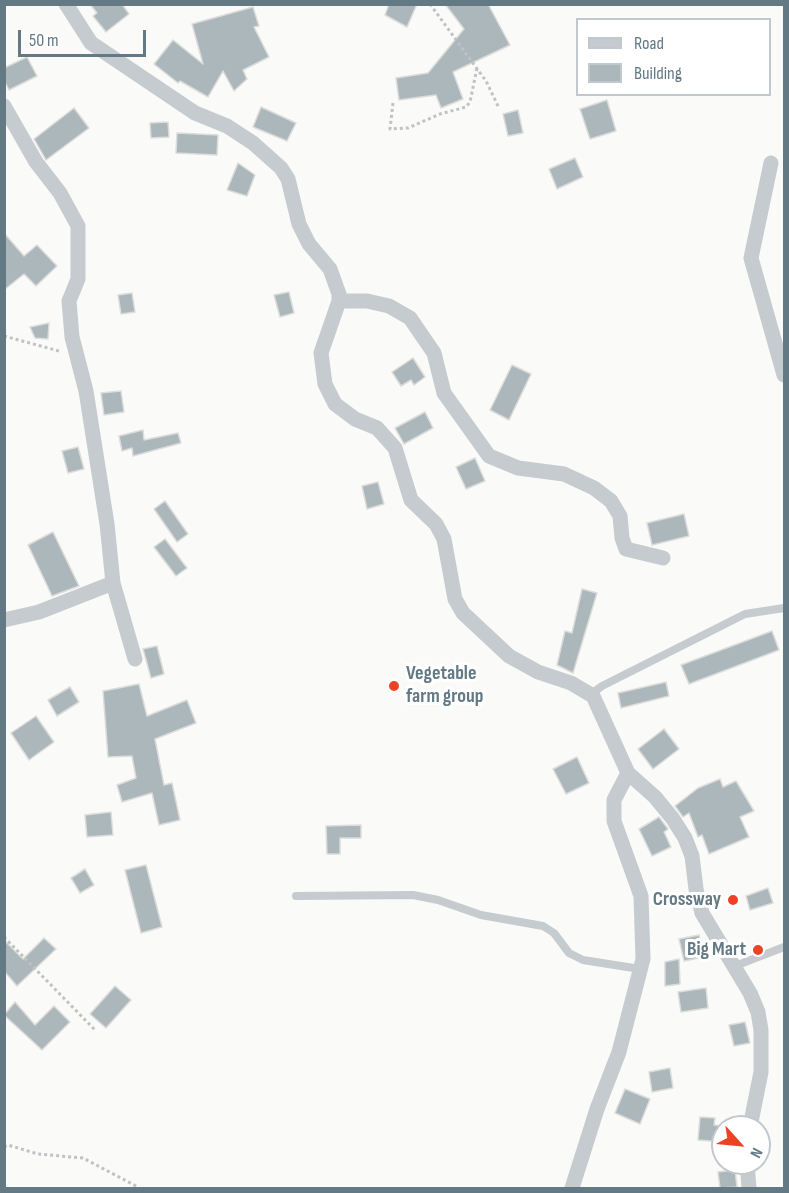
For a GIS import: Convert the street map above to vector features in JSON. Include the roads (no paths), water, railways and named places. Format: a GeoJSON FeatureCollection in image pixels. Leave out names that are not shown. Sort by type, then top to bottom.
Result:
{"type":"FeatureCollection","features":[{"type":"Feature","properties":{"kind":"street"},"geometry":{"type":"LineString","coordinates":[[66,4],[91,43],[195,113],[227,126],[253,143],[280,168],[288,179],[299,224],[309,244],[330,268],[339,301],[321,353],[325,384],[342,411],[377,428],[395,448],[411,500],[436,524],[444,539],[455,599],[463,613],[509,656],[591,694],[628,773],[655,797],[685,838],[692,856],[702,913],[754,1002],[761,1029],[761,1072],[752,1115]]}},
{"type":"Feature","properties":{"kind":"street"},"geometry":{"type":"LineString","coordinates":[[4,106],[36,162],[60,193],[78,226],[78,279],[69,301],[76,353],[86,391],[107,524],[113,583],[135,659]]}},
{"type":"Feature","properties":{"kind":"street"},"geometry":{"type":"LineString","coordinates":[[771,163],[751,258],[784,375]]}},
{"type":"Feature","properties":{"kind":"street"},"geometry":{"type":"LineString","coordinates":[[339,301],[367,301],[389,306],[410,318],[434,353],[444,393],[489,456],[518,468],[564,474],[594,488],[611,501],[620,516],[622,538],[626,549],[663,558]]}},
{"type":"Feature","properties":{"kind":"street"},"geometry":{"type":"LineString","coordinates":[[4,620],[39,612],[113,583]]}},
{"type":"Feature","properties":{"kind":"street"},"geometry":{"type":"LineString","coordinates":[[572,1188],[597,1109],[619,1052],[642,959],[641,896],[614,821],[614,800],[628,773]]}},
{"type":"Feature","properties":{"kind":"lane"},"geometry":{"type":"LineString","coordinates":[[591,694],[602,686],[745,614],[784,608]]}},
{"type":"Feature","properties":{"kind":"lane"},"geometry":{"type":"LineString","coordinates":[[296,896],[413,895],[438,900],[481,915],[543,926],[554,933],[570,953],[583,960],[640,969]]}},
{"type":"Feature","properties":{"kind":"lane"},"geometry":{"type":"LineString","coordinates":[[735,966],[784,947]]}},
{"type":"Feature","properties":{"kind":"place","name":"Vegetable farm group"},"geometry":{"type":"Point","coordinates":[394,686]}},
{"type":"Feature","properties":{"kind":"place","name":"Crossway"},"geometry":{"type":"Point","coordinates":[733,900]}},
{"type":"Feature","properties":{"kind":"place","name":"Big Mart"},"geometry":{"type":"Point","coordinates":[758,950]}}]}
